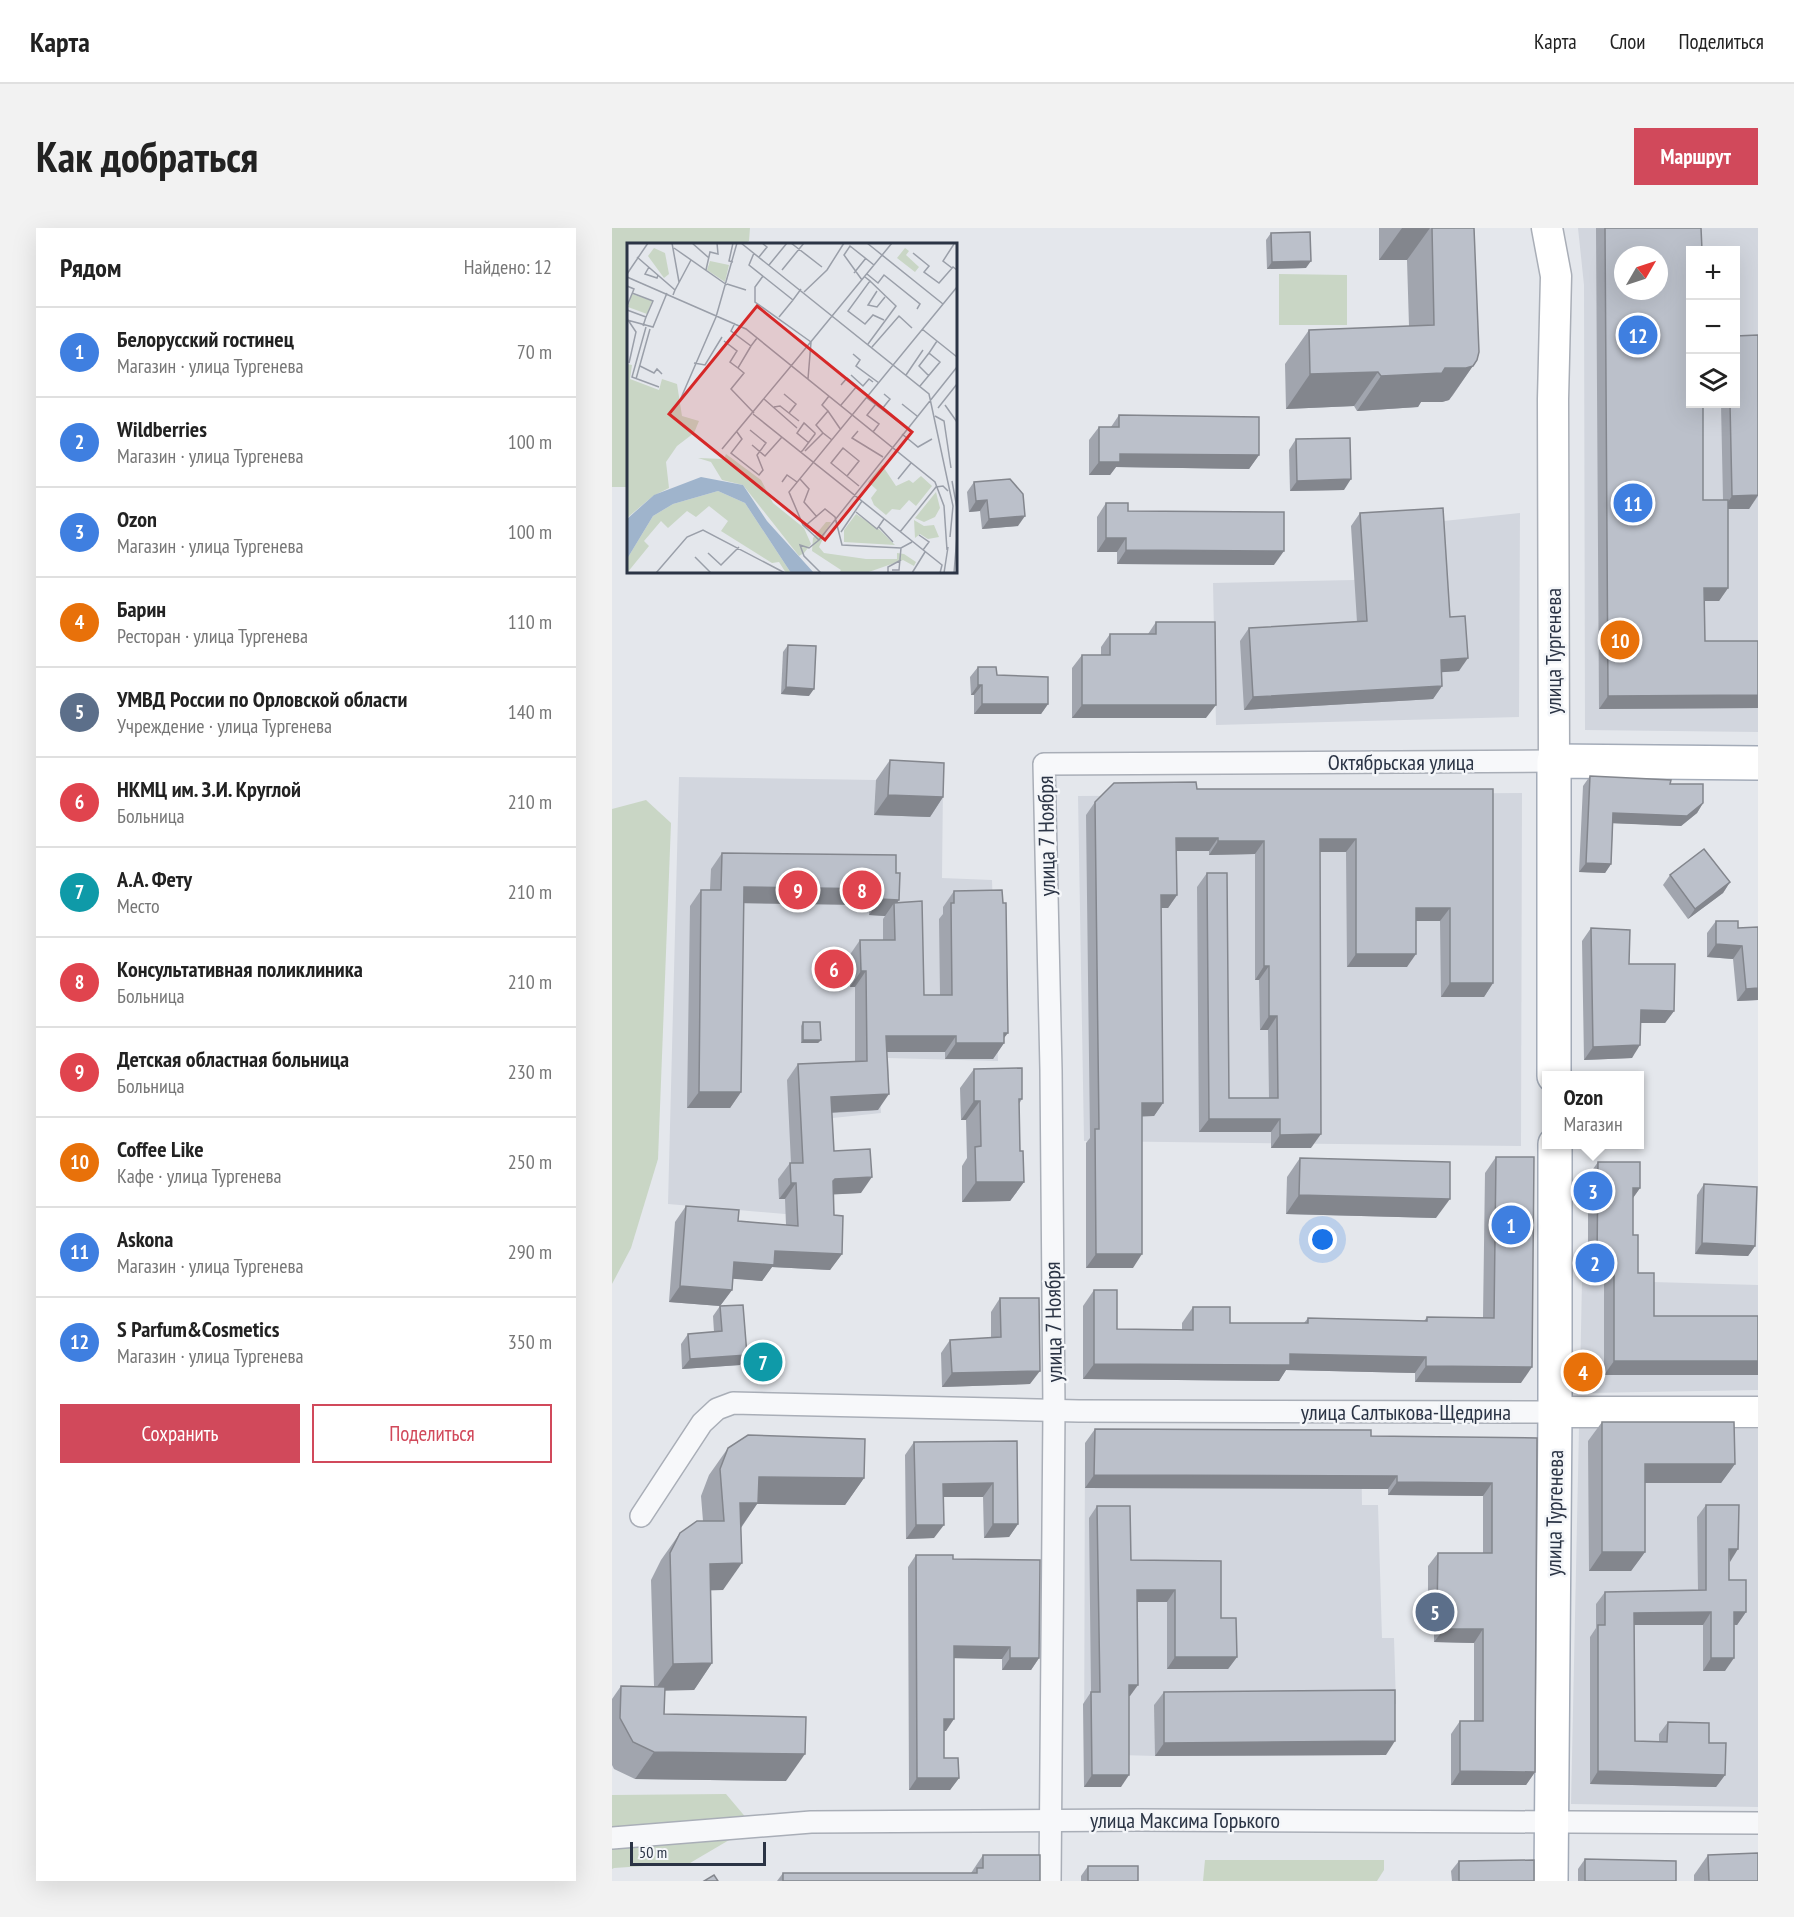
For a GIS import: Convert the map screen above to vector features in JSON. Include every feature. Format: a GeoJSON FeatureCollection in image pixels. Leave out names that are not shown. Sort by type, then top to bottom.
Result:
{"type":"FeatureCollection","features":[{"type":"Feature","properties":{"kind":"main road","name":"улица Тургенева"},"geometry":{"type":"LineString","coordinates":[[1547,228],[1556,276],[1553,399],[1554,1071]]}},
{"type":"Feature","properties":{"kind":"main road","name":"Октябрьская улица"},"geometry":{"type":"LineString","coordinates":[[1554,761],[1758,763]]}},
{"type":"Feature","properties":{"kind":"main road","name":"улица Тургенева"},"geometry":{"type":"LineString","coordinates":[[1551,1881],[1555,1149]]}},
{"type":"Feature","properties":{"kind":"main road","name":"улица Салтыкова-Щедрина"},"geometry":{"type":"LineString","coordinates":[[1555,1413],[1758,1412]]}},
{"type":"Feature","properties":{"kind":"street","name":"Октябрьская улица"},"geometry":{"type":"LineString","coordinates":[[1044,764],[1554,761]]}},
{"type":"Feature","properties":{"kind":"street","name":"улица 7 Ноября"},"geometry":{"type":"LineString","coordinates":[[1044,764],[1051,1070],[1054,1410],[1050,1881]]}},
{"type":"Feature","properties":{"kind":"street","name":"улица Салтыкова-Щедрина"},"geometry":{"type":"LineString","coordinates":[[641,1516],[702,1424],[717,1409],[733,1403],[1054,1410],[1555,1413]]}},
{"type":"Feature","properties":{"kind":"street","name":"улица Максима Горького"},"geometry":{"type":"LineString","coordinates":[[612,1838],[811,1822],[1051,1820],[1758,1823]]}},
{"type":"Feature","properties":{"kind":"shaded area"},"geometry":{"type":"Polygon","coordinates":[[[1578,228],[1758,228],[1758,732],[1585,730],[1584,285],[1578,228]]]}},
{"type":"Feature","properties":{"kind":"shaded area"},"geometry":{"type":"Polygon","coordinates":[[[1520,513],[1519,717],[1216,725],[1213,583],[1354,580],[1434,522],[1520,513]]]}},
{"type":"Feature","properties":{"kind":"shaded area"},"geometry":{"type":"Polygon","coordinates":[[[679,777],[943,783],[942,878],[992,880],[998,1061],[888,1058],[889,1076],[879,1078],[881,1113],[823,1119],[829,1212],[785,1214],[668,1204],[679,777]]]}},
{"type":"Feature","properties":{"kind":"shaded area"},"geometry":{"type":"Polygon","coordinates":[[[1522,793],[1521,1146],[1084,1141],[1078,796],[1522,793]]]}},
{"type":"Feature","properties":{"kind":"shaded area"},"geometry":{"type":"Polygon","coordinates":[[[1582,1280],[1758,1285],[1758,1390],[1588,1393],[1580,1381],[1582,1280]]]}},
{"type":"Feature","properties":{"kind":"shaded area"},"geometry":{"type":"Polygon","coordinates":[[[1579,1428],[1758,1429],[1758,1807],[1571,1804],[1579,1428]]]}},
{"type":"Feature","properties":{"kind":"shaded area"},"geometry":{"type":"Polygon","coordinates":[[[1085,1443],[1361,1444],[1362,1505],[1378,1505],[1382,1638],[1394,1638],[1396,1704],[1386,1704],[1155,1756],[1121,1755],[1121,1787],[1084,1787],[1085,1443]]]}},
{"type":"Feature","properties":{"kind":"green space"},"geometry":{"type":"Polygon","coordinates":[[[612,228],[750,228],[749,241],[745,243],[627,243],[627,487],[612,487],[612,228]]]}},
{"type":"Feature","properties":{"kind":"green space"},"geometry":{"type":"Polygon","coordinates":[[[1279,274],[1347,275],[1347,325],[1279,325],[1279,274]]]}},
{"type":"Feature","properties":{"kind":"green space"},"geometry":{"type":"Polygon","coordinates":[[[646,800],[671,823],[658,1159],[631,1248],[612,1284],[612,809],[646,800]]]}},
{"type":"Feature","properties":{"kind":"green space"},"geometry":{"type":"Polygon","coordinates":[[[726,1794],[753,1826],[690,1863],[612,1869],[612,1795],[726,1794]]]}},
{"type":"Feature","properties":{"kind":"green space"},"geometry":{"type":"Polygon","coordinates":[[[1205,1860],[1384,1860],[1384,1870],[1377,1881],[1203,1881],[1205,1860]]]}},
{"type":"Feature","properties":{"kind":"building"},"geometry":{"type":"Polygon","coordinates":[[[1432,228],[1474,228],[1479,352],[1473,366],[1445,368],[1442,373],[1381,376],[1378,372],[1310,374],[1309,330],[1434,325],[1432,228]]]}},
{"type":"Feature","properties":{"kind":"building"},"geometry":{"type":"Polygon","coordinates":[[[1605,228],[1701,228],[1702,246],[1686,246],[1686,408],[1703,408],[1703,500],[1728,500],[1728,588],[1704,588],[1705,641],[1758,641],[1758,695],[1608,696],[1605,228]]]}},
{"type":"Feature","properties":{"kind":"building"},"geometry":{"type":"Polygon","coordinates":[[[1310,232],[1311,261],[1272,262],[1271,233],[1310,232]]]}},
{"type":"Feature","properties":{"kind":"building"},"geometry":{"type":"Polygon","coordinates":[[[1758,335],[1758,495],[1732,496],[1730,408],[1740,408],[1740,336],[1758,335]]]}},
{"type":"Feature","properties":{"kind":"building"},"geometry":{"type":"Polygon","coordinates":[[[1119,415],[1259,417],[1259,455],[1120,454],[1120,462],[1099,462],[1099,427],[1119,427],[1119,415]]]}},
{"type":"Feature","properties":{"kind":"building"},"geometry":{"type":"Polygon","coordinates":[[[1350,438],[1351,479],[1297,481],[1296,439],[1350,438]]]}},
{"type":"Feature","properties":{"kind":"building"},"geometry":{"type":"Polygon","coordinates":[[[1010,479],[1023,494],[1025,516],[989,519],[987,500],[976,501],[974,482],[1010,479]]]}},
{"type":"Feature","properties":{"kind":"building"},"geometry":{"type":"Polygon","coordinates":[[[1106,503],[1128,503],[1128,511],[1284,512],[1284,551],[1126,550],[1126,538],[1106,538],[1106,503]]]}},
{"type":"Feature","properties":{"kind":"building"},"geometry":{"type":"Polygon","coordinates":[[[1443,508],[1450,617],[1465,616],[1468,658],[1441,660],[1442,686],[1253,697],[1249,628],[1367,621],[1360,513],[1443,508]]]}},
{"type":"Feature","properties":{"kind":"building"},"geometry":{"type":"Polygon","coordinates":[[[1156,622],[1215,622],[1216,705],[1082,705],[1082,655],[1110,655],[1110,634],[1156,634],[1156,622]]]}},
{"type":"Feature","properties":{"kind":"building"},"geometry":{"type":"Polygon","coordinates":[[[788,645],[816,646],[814,689],[786,687],[788,645]]]}},
{"type":"Feature","properties":{"kind":"building"},"geometry":{"type":"Polygon","coordinates":[[[978,667],[996,667],[997,675],[1048,677],[1048,704],[982,704],[982,685],[978,685],[978,667]]]}},
{"type":"Feature","properties":{"kind":"building"},"geometry":{"type":"Polygon","coordinates":[[[890,760],[944,763],[943,797],[888,795],[890,760]]]}},
{"type":"Feature","properties":{"kind":"building"},"geometry":{"type":"Polygon","coordinates":[[[1590,776],[1671,780],[1670,784],[1703,784],[1703,803],[1687,816],[1613,813],[1611,864],[1586,863],[1590,776]]]}},
{"type":"Feature","properties":{"kind":"building"},"geometry":{"type":"Polygon","coordinates":[[[1196,782],[1197,789],[1493,789],[1493,983],[1450,983],[1450,908],[1416,908],[1416,954],[1356,954],[1356,839],[1320,839],[1321,1134],[1280,1135],[1280,1119],[1209,1119],[1207,873],[1227,873],[1229,1098],[1278,1098],[1277,1016],[1269,1016],[1269,966],[1264,966],[1264,841],[1176,838],[1177,895],[1161,895],[1163,1103],[1142,1103],[1142,1254],[1096,1254],[1095,1129],[1099,1129],[1095,802],[1114,783],[1196,782]]]}},
{"type":"Feature","properties":{"kind":"building"},"geometry":{"type":"Polygon","coordinates":[[[1704,849],[1730,882],[1695,909],[1670,875],[1704,849]]]}},
{"type":"Feature","properties":{"kind":"building"},"geometry":{"type":"Polygon","coordinates":[[[722,853],[896,855],[896,873],[900,873],[899,900],[880,899],[880,889],[744,887],[741,1092],[699,1092],[701,890],[721,890],[722,853]]]}},
{"type":"Feature","properties":{"kind":"building"},"geometry":{"type":"Polygon","coordinates":[[[1002,890],[1003,903],[1006,903],[1008,1033],[1004,1033],[1004,1043],[956,1043],[956,1036],[886,1036],[889,1094],[831,1097],[834,1151],[870,1149],[872,1177],[833,1181],[834,1215],[843,1216],[842,1254],[775,1251],[774,1265],[734,1262],[732,1290],[680,1286],[686,1206],[739,1210],[738,1221],[798,1226],[796,1183],[791,1183],[790,1163],[803,1163],[798,1064],[867,1061],[866,971],[861,971],[860,940],[895,940],[894,903],[922,901],[924,995],[952,995],[951,903],[954,903],[954,891],[1002,890]]]}},
{"type":"Feature","properties":{"kind":"building"},"geometry":{"type":"Polygon","coordinates":[[[1716,921],[1738,921],[1738,928],[1758,927],[1758,988],[1746,989],[1742,946],[1716,944],[1716,921]]]}},
{"type":"Feature","properties":{"kind":"building"},"geometry":{"type":"Polygon","coordinates":[[[1591,928],[1630,930],[1629,964],[1675,964],[1674,1011],[1641,1010],[1640,1045],[1593,1047],[1591,928]]]}},
{"type":"Feature","properties":{"kind":"building"},"geometry":{"type":"Polygon","coordinates":[[[803,1022],[820,1022],[821,1040],[803,1040],[803,1022]]]}},
{"type":"Feature","properties":{"kind":"building"},"geometry":{"type":"Polygon","coordinates":[[[1022,1068],[1022,1099],[1019,1099],[1020,1151],[1023,1151],[1024,1182],[976,1182],[975,1147],[981,1146],[980,1101],[974,1101],[974,1069],[1022,1068]]]}},
{"type":"Feature","properties":{"kind":"building"},"geometry":{"type":"Polygon","coordinates":[[[1496,1157],[1534,1157],[1532,1367],[1426,1366],[1426,1357],[1290,1354],[1290,1365],[1094,1364],[1094,1290],[1117,1290],[1117,1329],[1193,1330],[1193,1307],[1230,1307],[1230,1323],[1308,1323],[1308,1318],[1427,1321],[1427,1317],[1494,1318],[1496,1157]]]}},
{"type":"Feature","properties":{"kind":"building"},"geometry":{"type":"Polygon","coordinates":[[[1300,1158],[1450,1162],[1450,1199],[1299,1195],[1300,1158]]]}},
{"type":"Feature","properties":{"kind":"building"},"geometry":{"type":"Polygon","coordinates":[[[1598,1162],[1640,1162],[1640,1188],[1633,1188],[1633,1235],[1638,1235],[1638,1273],[1654,1273],[1654,1316],[1758,1316],[1758,1361],[1614,1361],[1614,1259],[1597,1258],[1598,1162]]]}},
{"type":"Feature","properties":{"kind":"building"},"geometry":{"type":"Polygon","coordinates":[[[1704,1184],[1757,1187],[1755,1246],[1702,1243],[1704,1184]]]}},
{"type":"Feature","properties":{"kind":"building"},"geometry":{"type":"Polygon","coordinates":[[[1000,1298],[1039,1298],[1040,1371],[952,1373],[950,1340],[1001,1337],[1000,1298]]]}},
{"type":"Feature","properties":{"kind":"building"},"geometry":{"type":"Polygon","coordinates":[[[743,1305],[747,1355],[690,1359],[688,1334],[722,1331],[720,1306],[743,1305]]]}},
{"type":"Feature","properties":{"kind":"building"},"geometry":{"type":"Polygon","coordinates":[[[1602,1422],[1734,1422],[1735,1464],[1645,1464],[1645,1552],[1602,1552],[1602,1422]]]}},
{"type":"Feature","properties":{"kind":"building"},"geometry":{"type":"Polygon","coordinates":[[[1095,1429],[1371,1430],[1371,1436],[1537,1438],[1535,1772],[1460,1771],[1460,1721],[1483,1721],[1483,1629],[1444,1629],[1444,1613],[1437,1613],[1438,1553],[1492,1553],[1492,1483],[1397,1482],[1397,1476],[1094,1475],[1095,1429]]]}},
{"type":"Feature","properties":{"kind":"building"},"geometry":{"type":"Polygon","coordinates":[[[748,1435],[865,1439],[864,1478],[759,1477],[758,1503],[740,1503],[742,1563],[710,1564],[712,1663],[673,1664],[670,1553],[680,1533],[697,1521],[724,1521],[720,1469],[728,1448],[748,1435]]]}},
{"type":"Feature","properties":{"kind":"building"},"geometry":{"type":"Polygon","coordinates":[[[1017,1441],[1018,1524],[993,1524],[993,1483],[943,1484],[944,1525],[916,1525],[914,1442],[1017,1441]]]}},
{"type":"Feature","properties":{"kind":"building"},"geometry":{"type":"Polygon","coordinates":[[[1706,1505],[1739,1505],[1738,1549],[1729,1549],[1729,1580],[1746,1580],[1746,1612],[1734,1612],[1734,1658],[1711,1658],[1711,1612],[1634,1613],[1635,1741],[1667,1742],[1668,1722],[1709,1723],[1709,1743],[1726,1743],[1725,1775],[1598,1771],[1598,1625],[1605,1625],[1605,1592],[1706,1590],[1706,1505]]]}},
{"type":"Feature","properties":{"kind":"building"},"geometry":{"type":"Polygon","coordinates":[[[1097,1506],[1130,1506],[1131,1560],[1221,1561],[1221,1618],[1236,1618],[1237,1657],[1175,1657],[1175,1590],[1137,1590],[1138,1685],[1129,1685],[1129,1775],[1092,1775],[1091,1692],[1100,1692],[1097,1506]]]}},
{"type":"Feature","properties":{"kind":"building"},"geometry":{"type":"Polygon","coordinates":[[[916,1555],[953,1555],[953,1559],[1040,1560],[1039,1658],[1010,1658],[1010,1647],[954,1646],[954,1719],[944,1719],[944,1758],[958,1758],[959,1778],[917,1778],[916,1555]]]}},
{"type":"Feature","properties":{"kind":"building"},"geometry":{"type":"Polygon","coordinates":[[[621,1686],[665,1687],[664,1714],[806,1717],[805,1754],[654,1752],[633,1742],[620,1718],[621,1686]]]}},
{"type":"Feature","properties":{"kind":"building"},"geometry":{"type":"Polygon","coordinates":[[[1395,1690],[1395,1741],[1164,1743],[1164,1692],[1395,1690]]]}},
{"type":"Feature","properties":{"kind":"building"},"geometry":{"type":"Polygon","coordinates":[[[1758,1853],[1758,1881],[1709,1881],[1708,1855],[1758,1853]]]}},
{"type":"Feature","properties":{"kind":"building"},"geometry":{"type":"Polygon","coordinates":[[[983,1855],[1040,1855],[1040,1881],[783,1881],[783,1873],[977,1873],[977,1868],[983,1868],[983,1855]]]}},
{"type":"Feature","properties":{"kind":"building"},"geometry":{"type":"Polygon","coordinates":[[[1585,1859],[1676,1861],[1676,1881],[1585,1881],[1585,1859]]]}},
{"type":"Feature","properties":{"kind":"building"},"geometry":{"type":"Polygon","coordinates":[[[1534,1860],[1534,1881],[1459,1881],[1459,1861],[1534,1860]]]}},
{"type":"Feature","properties":{"kind":"building"},"geometry":{"type":"Polygon","coordinates":[[[1088,1866],[1138,1866],[1138,1881],[1088,1881],[1088,1866]]]}},
{"type":"Feature","properties":{"kind":"building"},"geometry":{"type":"Polygon","coordinates":[[[714,1875],[718,1881],[704,1881],[714,1875]]]}},
{"type":"Feature","properties":{"kind":"place","name":"S Parfum&Cosmetics"},"geometry":{"type":"Point","coordinates":[1638,335]}},
{"type":"Feature","properties":{"kind":"place","name":"Askona"},"geometry":{"type":"Point","coordinates":[1633,503]}},
{"type":"Feature","properties":{"kind":"place","name":"Coffee Like"},"geometry":{"type":"Point","coordinates":[1620,640]}},
{"type":"Feature","properties":{"kind":"place","name":"Детская областная больница"},"geometry":{"type":"Point","coordinates":[798,890]}},
{"type":"Feature","properties":{"kind":"place","name":"Консультативная поликлиника"},"geometry":{"type":"Point","coordinates":[862,890]}},
{"type":"Feature","properties":{"kind":"place","name":"НКМЦ им. З.И. Круглой"},"geometry":{"type":"Point","coordinates":[834,969]}},
{"type":"Feature","properties":{"kind":"place","name":"Ozon"},"geometry":{"type":"Point","coordinates":[1593,1191]}},
{"type":"Feature","properties":{"kind":"place","name":"Белорусский гостинец"},"geometry":{"type":"Point","coordinates":[1511,1225]}},
{"type":"Feature","properties":{"kind":"place","name":"Wildberries"},"geometry":{"type":"Point","coordinates":[1595,1263]}},
{"type":"Feature","properties":{"kind":"place","name":"А.А. Фету"},"geometry":{"type":"Point","coordinates":[763,1362]}},
{"type":"Feature","properties":{"kind":"place","name":"Барин"},"geometry":{"type":"Point","coordinates":[1583,1372]}},
{"type":"Feature","properties":{"kind":"place","name":"УМВД России по Орловской области"},"geometry":{"type":"Point","coordinates":[1435,1612]}}]}
